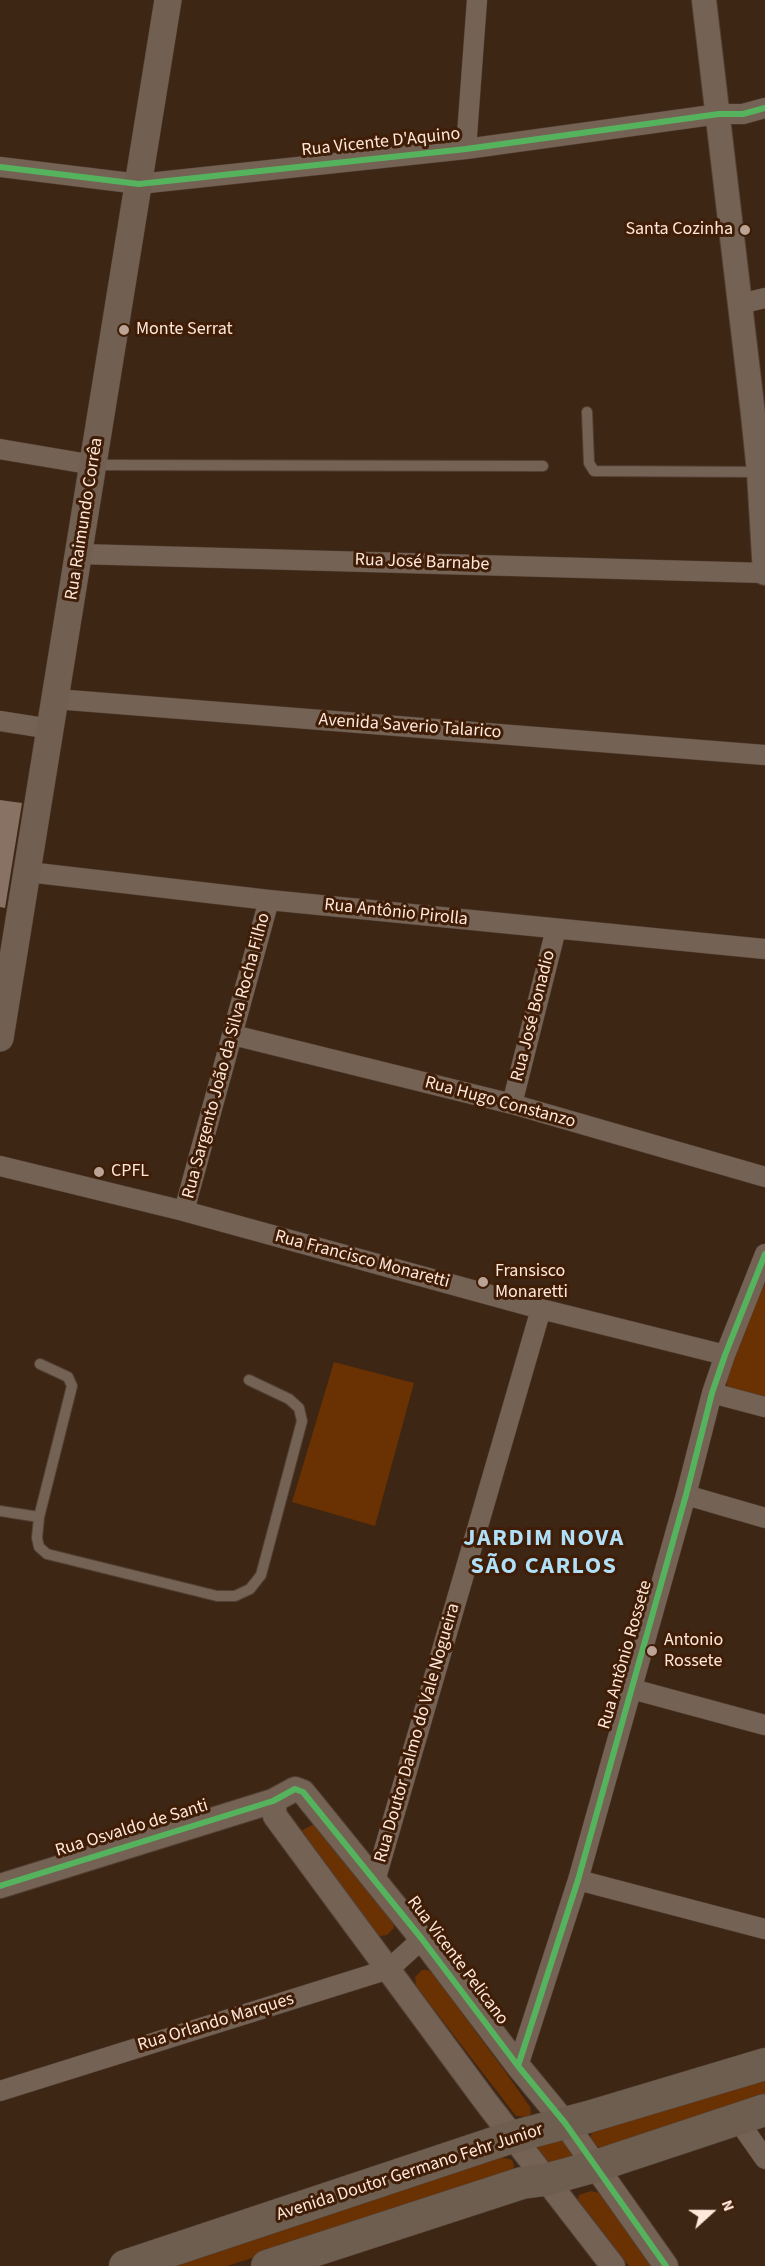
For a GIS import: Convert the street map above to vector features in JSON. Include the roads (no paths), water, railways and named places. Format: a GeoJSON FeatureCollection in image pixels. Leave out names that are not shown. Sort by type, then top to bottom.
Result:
{"type":"FeatureCollection","features":[{"type":"Feature","properties":{"kind":"main road","name":"Rua Raimundo Corrêa"},"geometry":{"type":"LineString","coordinates":[[0,1038],[3,998],[28,872],[168,0]]}},
{"type":"Feature","properties":{"kind":"main road","name":"Avenida Doutor Germano Fehr Junior"},"geometry":{"type":"LineString","coordinates":[[125,2266],[512,2137],[765,2064]]}},
{"type":"Feature","properties":{"kind":"main road"},"geometry":{"type":"LineString","coordinates":[[267,2266],[522,2183],[545,2180],[596,2166],[751,2114]]}},
{"type":"Feature","properties":{"kind":"street"},"geometry":{"type":"LineString","coordinates":[[466,148],[477,0]]}},
{"type":"Feature","properties":{"kind":"street"},"geometry":{"type":"LineString","coordinates":[[705,0],[740,304],[759,414],[759,472],[765,573]]}},
{"type":"Feature","properties":{"kind":"street","name":"Rua Vicente D'Aquino"},"geometry":{"type":"LineString","coordinates":[[0,167],[139,184],[466,148],[719,114],[743,114],[765,108]]}},
{"type":"Feature","properties":{"kind":"street"},"geometry":{"type":"LineString","coordinates":[[740,304],[765,298]]}},
{"type":"Feature","properties":{"kind":"street"},"geometry":{"type":"LineString","coordinates":[[0,449],[94,465]]}},
{"type":"Feature","properties":{"kind":"street","name":"Rua José Barnabe"},"geometry":{"type":"LineString","coordinates":[[79,554],[765,573]]}},
{"type":"Feature","properties":{"kind":"street","name":"Avenida Saverio Talarico"},"geometry":{"type":"LineString","coordinates":[[55,699],[765,755]]}},
{"type":"Feature","properties":{"kind":"street"},"geometry":{"type":"LineString","coordinates":[[0,721],[51,729]]}},
{"type":"Feature","properties":{"kind":"street","name":"Rua Antônio Pirolla"},"geometry":{"type":"LineString","coordinates":[[28,872],[269,900],[765,949]]}},
{"type":"Feature","properties":{"kind":"street","name":"Rua Sargento João da Silva Rocha Filho"},"geometry":{"type":"LineString","coordinates":[[184,1211],[269,900]]}},
{"type":"Feature","properties":{"kind":"street","name":"Rua José Bonadio"},"geometry":{"type":"LineString","coordinates":[[512,1104],[556,928]]}},
{"type":"Feature","properties":{"kind":"street","name":"Rua Hugo Constanzo"},"geometry":{"type":"LineString","coordinates":[[233,1035],[512,1104],[765,1177]]}},
{"type":"Feature","properties":{"kind":"street","name":"Rua Francisco Monaretti"},"geometry":{"type":"LineString","coordinates":[[0,1166],[184,1211],[541,1309],[725,1355]]}},
{"type":"Feature","properties":{"kind":"street","name":"Rua Antônio Rossete"},"geometry":{"type":"LineString","coordinates":[[518,2066],[578,1880],[686,1495],[712,1393],[765,1254]]}},
{"type":"Feature","properties":{"kind":"street","name":"Rua Doutor Dalmo do Vale Nogueira"},"geometry":{"type":"LineString","coordinates":[[375,1881],[541,1309]]}},
{"type":"Feature","properties":{"kind":"street"},"geometry":{"type":"LineString","coordinates":[[712,1393],[765,1407]]}},
{"type":"Feature","properties":{"kind":"street"},"geometry":{"type":"LineString","coordinates":[[686,1495],[765,1518]]}},
{"type":"Feature","properties":{"kind":"street"},"geometry":{"type":"LineString","coordinates":[[632,1689],[765,1725]]}},
{"type":"Feature","properties":{"kind":"street","name":"Rua Vicente Pelicano"},"geometry":{"type":"LineString","coordinates":[[273,1801],[295,1789],[303,1792],[422,1939],[518,2066],[565,2123],[666,2266]]}},
{"type":"Feature","properties":{"kind":"street"},"geometry":{"type":"LineString","coordinates":[[273,1801],[275,1815],[512,2137],[613,2266]]}},
{"type":"Feature","properties":{"kind":"street","name":"Rua Osvaldo de Santi"},"geometry":{"type":"LineString","coordinates":[[0,1886],[273,1801]]}},
{"type":"Feature","properties":{"kind":"street"},"geometry":{"type":"LineString","coordinates":[[578,1880],[765,1929]]}},
{"type":"Feature","properties":{"kind":"street","name":"Rua Orlando Marques"},"geometry":{"type":"LineString","coordinates":[[0,2091],[389,1969],[422,1939]]}},
{"type":"Feature","properties":{"kind":"street"},"geometry":{"type":"LineString","coordinates":[[751,2114],[765,2159]]}},
{"type":"Feature","properties":{"kind":"lane"},"geometry":{"type":"LineString","coordinates":[[587,412],[589,463],[594,471],[759,472]]}},
{"type":"Feature","properties":{"kind":"lane"},"geometry":{"type":"LineString","coordinates":[[94,465],[543,466]]}},
{"type":"Feature","properties":{"kind":"lane"},"geometry":{"type":"LineString","coordinates":[[40,1364],[68,1377],[72,1386],[39,1517],[37,1538],[39,1547],[47,1554],[217,1596],[235,1596],[250,1588],[261,1575],[302,1421],[299,1408],[289,1399],[249,1380]]}},
{"type":"Feature","properties":{"kind":"lane"},"geometry":{"type":"LineString","coordinates":[[0,1511],[39,1517]]}},
{"type":"Feature","properties":{"kind":"place","name":"Santa Cozinha"},"geometry":{"type":"Point","coordinates":[745,230]}},
{"type":"Feature","properties":{"kind":"place","name":"Monte Serrat"},"geometry":{"type":"Point","coordinates":[124,330]}},
{"type":"Feature","properties":{"kind":"place","name":"CPFL"},"geometry":{"type":"Point","coordinates":[99,1172]}},
{"type":"Feature","properties":{"kind":"place","name":"Fransisco Monaretti"},"geometry":{"type":"Point","coordinates":[483,1282]}},
{"type":"Feature","properties":{"kind":"place","name":"Antonio Rossete"},"geometry":{"type":"Point","coordinates":[652,1651]}},
{"type":"Feature","properties":{"kind":"district","name":"JARDIM NOVA SÃO CARLOS"},"geometry":{"type":"Point","coordinates":[544,1554]}}]}
